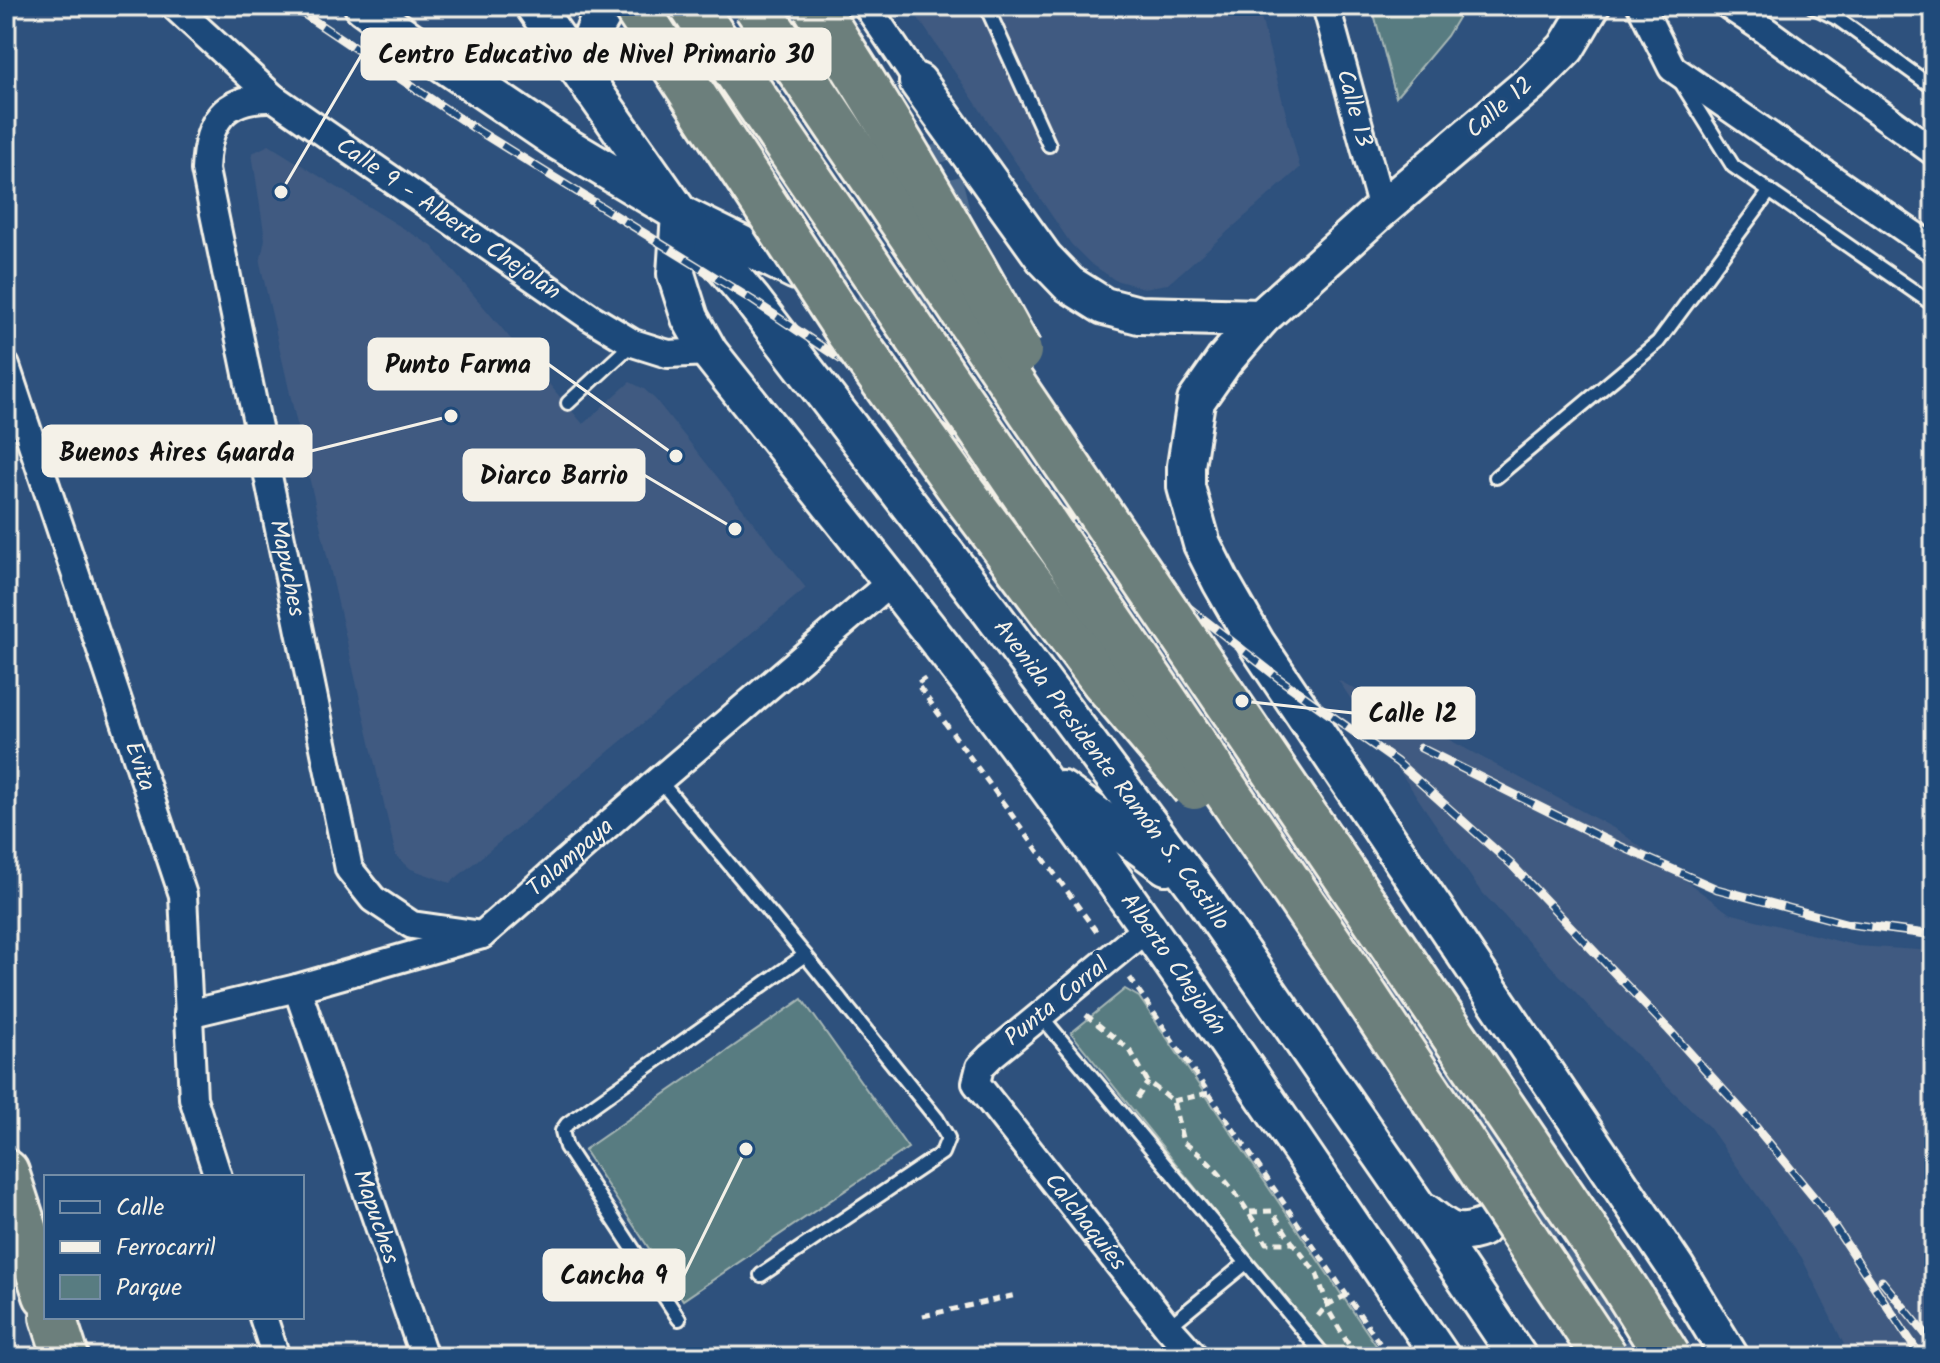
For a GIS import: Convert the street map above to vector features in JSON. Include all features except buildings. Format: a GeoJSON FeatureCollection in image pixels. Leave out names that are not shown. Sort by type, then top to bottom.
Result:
{"type":"FeatureCollection","features":[{"type":"Feature","properties":{"kind":"highway"},"geometry":{"type":"LineString","coordinates":[[635,6],[849,333],[962,491],[1104,681],[1340,958]]}},
{"type":"Feature","properties":{"kind":"highway"},"geometry":{"type":"LineString","coordinates":[[692,6],[1340,958],[1605,1357]]}},
{"type":"Feature","properties":{"kind":"highway"},"geometry":{"type":"LineString","coordinates":[[756,6],[1625,1288],[1668,1357]]}},
{"type":"Feature","properties":{"kind":"highway"},"geometry":{"type":"LineString","coordinates":[[815,6],[978,276],[1147,585]]}},
{"type":"Feature","properties":{"kind":"highway"},"geometry":{"type":"LineString","coordinates":[[6,1172],[44,1289]]}},
{"type":"Feature","properties":{"kind":"highway"},"geometry":{"type":"LineString","coordinates":[[54,1319],[66,1357]]}},
{"type":"Feature","properties":{"kind":"main road"},"geometry":{"type":"LineString","coordinates":[[363,6],[561,143],[680,214],[796,271]]}},
{"type":"Feature","properties":{"kind":"main road","name":"Avenida Presidente Ramón S. Castillo"},"geometry":{"type":"LineString","coordinates":[[534,6],[680,214],[771,325],[1198,890],[1518,1357]]}},
{"type":"Feature","properties":{"kind":"main road"},"geometry":{"type":"LineString","coordinates":[[593,92],[588,55],[599,19],[609,6]]}},
{"type":"Feature","properties":{"kind":"main road","name":"Calle 12"},"geometry":{"type":"LineString","coordinates":[[1591,6],[1566,48],[1534,80],[1382,209],[1261,318],[1224,361],[1196,401],[1186,466],[1186,487],[1202,544],[1256,643],[1676,1268],[1730,1357]]}},
{"type":"Feature","properties":{"kind":"main road"},"geometry":{"type":"LineString","coordinates":[[918,82],[934,145]]}},
{"type":"Feature","properties":{"kind":"main road"},"geometry":{"type":"LineString","coordinates":[[918,82],[1044,258],[1069,284],[1104,306],[1139,315],[1261,318]]}},
{"type":"Feature","properties":{"kind":"main road"},"geometry":{"type":"LineString","coordinates":[[680,214],[676,274],[690,318],[709,352],[891,582]]}},
{"type":"Feature","properties":{"kind":"main road","name":"Alberto Chejolán"},"geometry":{"type":"LineString","coordinates":[[891,582],[1035,770],[1148,927],[1441,1357]]}},
{"type":"Feature","properties":{"kind":"main road"},"geometry":{"type":"LineString","coordinates":[[1035,770],[1198,890]]}},
{"type":"Feature","properties":{"kind":"main road"},"geometry":{"type":"LineString","coordinates":[[1418,1208],[1454,1233],[1466,1234],[1482,1228]]}},
{"type":"Feature","properties":{"kind":"street","name":"Calle 9 - Alberto Chejolán"},"geometry":{"type":"LineString","coordinates":[[174,6],[274,98],[590,317],[633,343],[668,354],[709,352]]}},
{"type":"Feature","properties":{"kind":"street"},"geometry":{"type":"LineString","coordinates":[[867,6],[918,82]]}},
{"type":"Feature","properties":{"kind":"street","name":"Calle 13"},"geometry":{"type":"LineString","coordinates":[[1326,6],[1382,209]]}},
{"type":"Feature","properties":{"kind":"street"},"geometry":{"type":"LineString","coordinates":[[1641,6],[1672,68],[1934,249]]}},
{"type":"Feature","properties":{"kind":"street"},"geometry":{"type":"LineString","coordinates":[[1729,6],[1934,152]]}},
{"type":"Feature","properties":{"kind":"street","name":"Mapuches"},"geometry":{"type":"LineString","coordinates":[[274,98],[248,99],[233,104],[221,116],[209,136],[205,170],[349,869],[373,899],[412,925],[482,935]]}},
{"type":"Feature","properties":{"kind":"street","name":"Evita"},"geometry":{"type":"LineString","coordinates":[[6,366],[183,895],[193,1098],[217,1175]]}},
{"type":"Feature","properties":{"kind":"street","name":"Talampaya"},"geometry":{"type":"LineString","coordinates":[[188,1014],[297,988],[482,935],[891,582]]}},
{"type":"Feature","properties":{"kind":"street","name":"Punta Corral"},"geometry":{"type":"LineString","coordinates":[[976,1083],[980,1067],[1148,927]]}},
{"type":"Feature","properties":{"kind":"street","name":"Mapuches"},"geometry":{"type":"LineString","coordinates":[[297,988],[424,1357]]}},
{"type":"Feature","properties":{"kind":"street","name":"Calchaquíes"},"geometry":{"type":"LineString","coordinates":[[976,1083],[1195,1357]]}},
{"type":"Feature","properties":{"kind":"street"},"geometry":{"type":"LineString","coordinates":[[264,1319],[276,1357]]}},
{"type":"Feature","properties":{"kind":"lane"},"geometry":{"type":"LineString","coordinates":[[986,6],[1049,145]]}},
{"type":"Feature","properties":{"kind":"lane"},"geometry":{"type":"LineString","coordinates":[[1812,6],[1838,19],[1934,88]]}},
{"type":"Feature","properties":{"kind":"lane"},"geometry":{"type":"LineString","coordinates":[[1672,68],[1733,166],[1934,305]]}},
{"type":"Feature","properties":{"kind":"lane"},"geometry":{"type":"LineString","coordinates":[[1496,477],[1658,342],[1770,191]]}},
{"type":"Feature","properties":{"kind":"lane"},"geometry":{"type":"LineString","coordinates":[[568,403],[633,343]]}},
{"type":"Feature","properties":{"kind":"lane"},"geometry":{"type":"LineString","coordinates":[[659,780],[805,955],[937,1119],[948,1138],[942,1153],[761,1275]]}},
{"type":"Feature","properties":{"kind":"lane"},"geometry":{"type":"LineString","coordinates":[[679,1319],[566,1147],[562,1131],[567,1124],[805,955]]}},
{"type":"Feature","properties":{"kind":"lane"},"geometry":{"type":"LineString","coordinates":[[1041,1016],[1325,1357]]}},
{"type":"Feature","properties":{"kind":"lane"},"geometry":{"type":"LineString","coordinates":[[1168,1327],[1246,1263]]}},
{"type":"Feature","properties":{"kind":"path"},"geometry":{"type":"LineString","coordinates":[[1063,997],[1130,1050],[1148,1082],[1173,1101],[1183,1142],[1202,1155],[1250,1212],[1266,1243],[1293,1243]]}},
{"type":"Feature","properties":{"kind":"path"},"geometry":{"type":"LineString","coordinates":[[1173,1101],[1209,1093]]}},
{"type":"Feature","properties":{"kind":"path"},"geometry":{"type":"LineString","coordinates":[[1250,1212],[1272,1211],[1317,1274],[1327,1305],[1356,1357]]}},
{"type":"Feature","properties":{"kind":"path"},"geometry":{"type":"LineString","coordinates":[[923,1316],[1016,1295]]}},
{"type":"Feature","properties":{"kind":"path"},"geometry":{"type":"LineString","coordinates":[[1303,1331],[1327,1305],[1347,1295]]}},
{"type":"Feature","properties":{"kind":"shaded area"},"geometry":{"type":"Polygon","coordinates":[[[910,6],[1258,6],[1300,168],[1168,284],[1144,288],[1115,280],[1090,263],[1071,244],[910,6]]]}},
{"type":"Feature","properties":{"kind":"shaded area"},"geometry":{"type":"Polygon","coordinates":[[[269,145],[432,246],[583,424],[630,382],[644,389],[806,588],[450,883],[411,869],[396,856],[260,263],[265,239],[252,153],[269,145]]]}},
{"type":"Feature","properties":{"kind":"shaded area"},"geometry":{"type":"Polygon","coordinates":[[[1338,680],[1619,831],[1729,913],[1857,946],[1934,951],[1934,1357],[1850,1357],[1802,1258],[1709,1127],[1607,1026],[1479,889],[1338,680]]]}},
{"type":"Feature","properties":{"kind":"green space"},"geometry":{"type":"Polygon","coordinates":[[[1372,6],[1465,6],[1447,36],[1396,97],[1372,6]]]}},
{"type":"Feature","properties":{"kind":"green space"},"geometry":{"type":"Polygon","coordinates":[[[1125,989],[1139,997],[1384,1357],[1331,1357],[1071,1033],[1125,989]]]}},
{"type":"Feature","properties":{"kind":"green space"},"geometry":{"type":"Polygon","coordinates":[[[802,999],[908,1148],[683,1300],[584,1150],[802,999]]]}},
{"type":"Feature","properties":{"kind":"tunnel"},"geometry":{"type":"LineString","coordinates":[[808,277],[855,298],[886,304],[918,298],[943,282],[954,264],[956,240],[949,199],[934,145]]}},
{"type":"Feature","properties":{"kind":"tunnel"},"geometry":{"type":"LineString","coordinates":[[1180,666],[1232,753],[1636,1357]]}},
{"type":"Feature","properties":{"kind":"railway"},"geometry":{"type":"LineString","coordinates":[[292,6],[474,128],[752,300],[967,444],[1101,539],[1281,680],[1397,762],[1511,864],[1746,1115],[1821,1206],[1921,1357]]}},
{"type":"Feature","properties":{"kind":"railway"},"geometry":{"type":"LineString","coordinates":[[1421,748],[1602,838],[1717,889],[1849,924],[1934,935]]}},
{"type":"Feature","properties":{"kind":"railway"},"geometry":{"type":"LineString","coordinates":[[1882,1281],[1934,1344]]}},
{"type":"Feature","properties":{"kind":"place","name":"Centro Educativo de Nivel Primario 30"},"geometry":{"type":"Point","coordinates":[281,192]}},
{"type":"Feature","properties":{"kind":"place","name":"Buenos Aires Guarda"},"geometry":{"type":"Point","coordinates":[451,416]}},
{"type":"Feature","properties":{"kind":"place","name":"Punto Farma"},"geometry":{"type":"Point","coordinates":[676,456]}},
{"type":"Feature","properties":{"kind":"place","name":"Diarco Barrio"},"geometry":{"type":"Point","coordinates":[735,529]}},
{"type":"Feature","properties":{"kind":"place","name":"Calle 12"},"geometry":{"type":"Point","coordinates":[1242,701]}},
{"type":"Feature","properties":{"kind":"place","name":"Cancha 9"},"geometry":{"type":"Point","coordinates":[746,1149]}}]}
